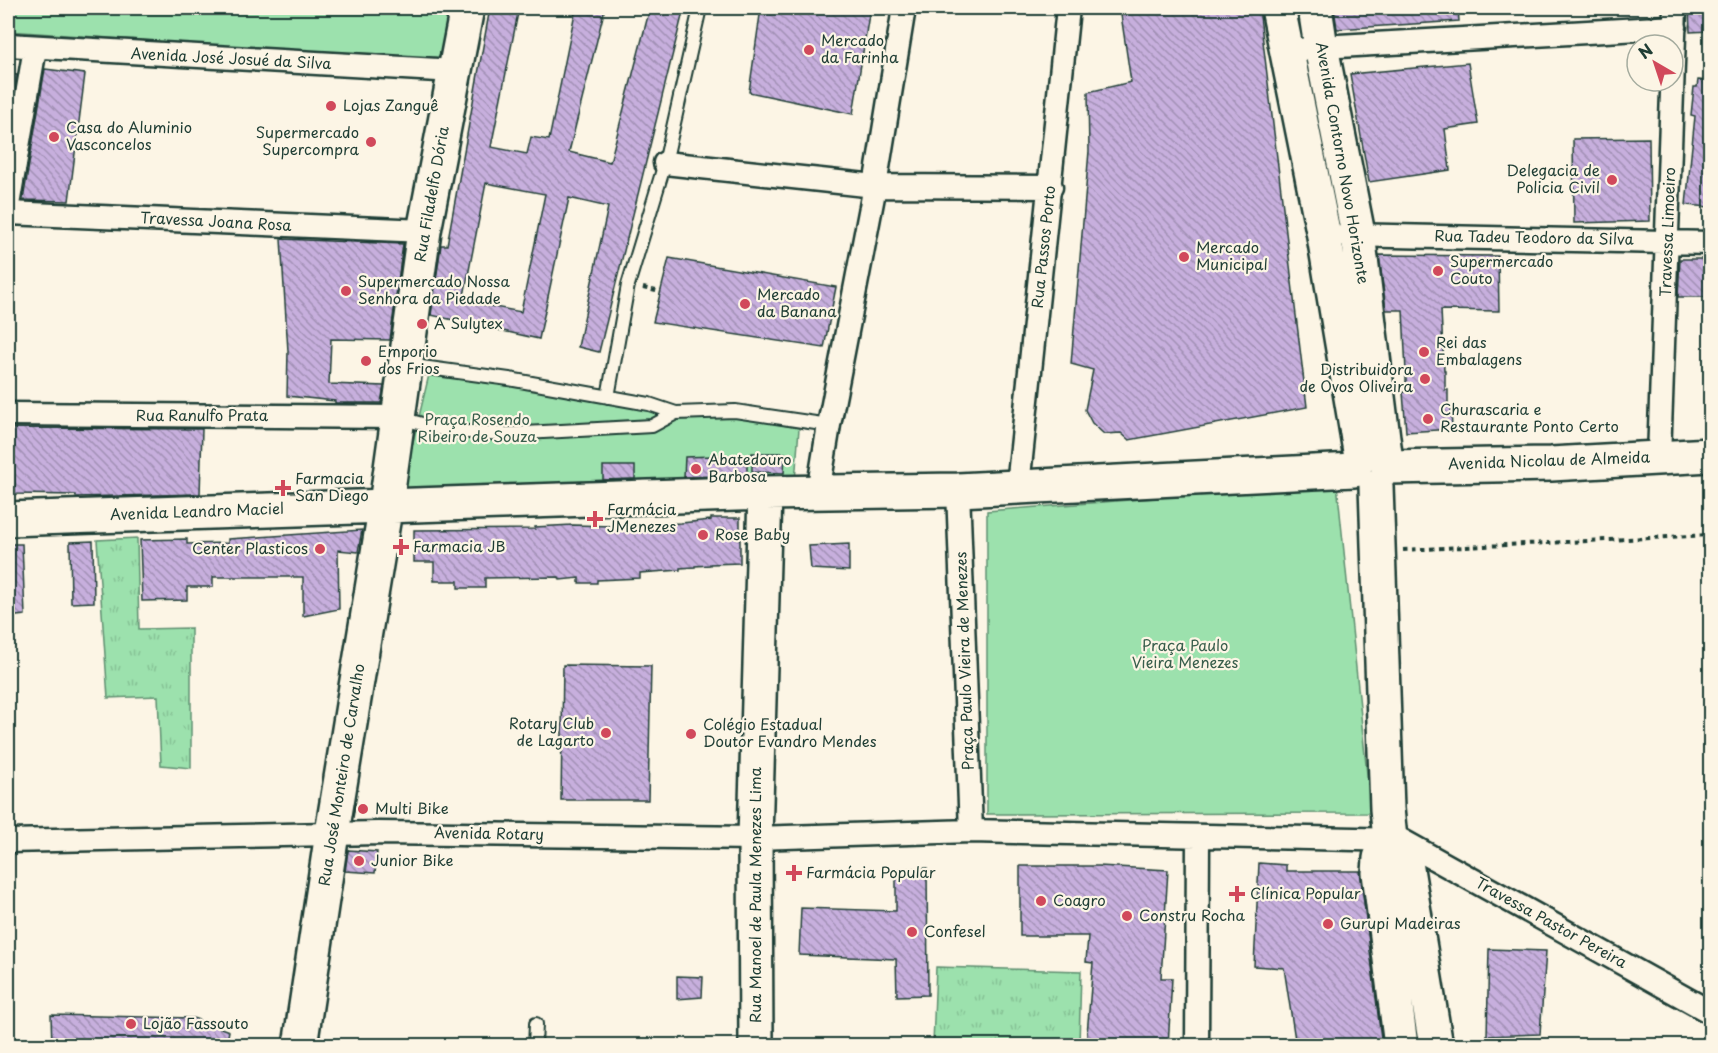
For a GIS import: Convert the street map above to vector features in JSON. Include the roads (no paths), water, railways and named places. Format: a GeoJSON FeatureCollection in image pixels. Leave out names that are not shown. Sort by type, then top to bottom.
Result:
{"type":"FeatureCollection","features":[{"type":"Feature","properties":{"kind":"main road","name":"Rua Filadelfo Dória"},"geometry":{"type":"LineString","coordinates":[[397,417],[424,231],[467,8]]}},
{"type":"Feature","properties":{"kind":"main road","name":"Avenida Contorno Novo Horizonte"},"geometry":{"type":"LineString","coordinates":[[1278,8],[1373,468]]}},
{"type":"Feature","properties":{"kind":"main road","name":"Avenida Contorno Novo Horizonte"},"geometry":{"type":"LineString","coordinates":[[1315,8],[1358,234],[1373,468]]}},
{"type":"Feature","properties":{"kind":"main road"},"geometry":{"type":"LineString","coordinates":[[397,417],[386,504],[958,490],[1373,468],[1384,771],[1390,839],[1406,863],[1436,1046]]}},
{"type":"Feature","properties":{"kind":"main road","name":"Avenida Nicolau de Almeida"},"geometry":{"type":"LineString","coordinates":[[1373,468],[1551,464],[1710,455]]}},
{"type":"Feature","properties":{"kind":"main road","name":"Rua Manoel de Paula Menezes Lima"},"geometry":{"type":"LineString","coordinates":[[756,1046],[754,838],[765,493]]}},
{"type":"Feature","properties":{"kind":"main road","name":"Avenida Leandro Maciel"},"geometry":{"type":"LineString","coordinates":[[8,519],[386,504]]}},
{"type":"Feature","properties":{"kind":"main road","name":"Rua José Monteiro de Carvalho"},"geometry":{"type":"LineString","coordinates":[[300,1046],[386,504]]}},
{"type":"Feature","properties":{"kind":"main road"},"geometry":{"type":"LineString","coordinates":[[1390,839],[1380,858],[1379,873],[1401,1046]]}},
{"type":"Feature","properties":{"kind":"street"},"geometry":{"type":"LineString","coordinates":[[818,492],[875,186],[904,8]]}},
{"type":"Feature","properties":{"kind":"street","name":"Rua Passos Porto"},"geometry":{"type":"LineString","coordinates":[[1018,486],[1051,188],[1068,8]]}},
{"type":"Feature","properties":{"kind":"street"},"geometry":{"type":"LineString","coordinates":[[1287,52],[1321,47],[1675,17]]}},
{"type":"Feature","properties":{"kind":"street","name":"Travessa Limoeiro"},"geometry":{"type":"LineString","coordinates":[[1659,457],[1675,17]]}},
{"type":"Feature","properties":{"kind":"street","name":"Avenida José Josué da Silva"},"geometry":{"type":"LineString","coordinates":[[8,45],[455,71]]}},
{"type":"Feature","properties":{"kind":"street"},"geometry":{"type":"LineString","coordinates":[[8,206],[35,48]]}},
{"type":"Feature","properties":{"kind":"street"},"geometry":{"type":"LineString","coordinates":[[665,163],[875,186],[1051,188]]}},
{"type":"Feature","properties":{"kind":"street","name":"Travessa Joana Rosa"},"geometry":{"type":"LineString","coordinates":[[8,213],[424,231]]}},
{"type":"Feature","properties":{"kind":"street","name":"Rua Tadeu Teodoro da Silva"},"geometry":{"type":"LineString","coordinates":[[1324,236],[1358,234],[1667,240],[1710,243]]}},
{"type":"Feature","properties":{"kind":"street","name":"Rua Ranulfo Prata"},"geometry":{"type":"LineString","coordinates":[[8,414],[397,417]]}},
{"type":"Feature","properties":{"kind":"street","name":"Praça Paulo Vieira de Menezes"},"geometry":{"type":"LineString","coordinates":[[958,490],[971,831]]}},
{"type":"Feature","properties":{"kind":"street"},"geometry":{"type":"LineString","coordinates":[[971,831],[1390,839]]}},
{"type":"Feature","properties":{"kind":"street","name":"Avenida Rotary"},"geometry":{"type":"LineString","coordinates":[[8,841],[332,833],[754,838],[971,831]]}},
{"type":"Feature","properties":{"kind":"street"},"geometry":{"type":"LineString","coordinates":[[1197,1046],[1198,837]]}},
{"type":"Feature","properties":{"kind":"street","name":"Travessa Pastor Pereira"},"geometry":{"type":"LineString","coordinates":[[1390,839],[1401,840],[1710,1012]]}},
{"type":"Feature","properties":{"kind":"lane"},"geometry":{"type":"LineString","coordinates":[[608,397],[628,285],[665,163],[700,8]]}},
{"type":"Feature","properties":{"kind":"lane"},"geometry":{"type":"LineString","coordinates":[[404,364],[509,379],[649,404],[676,414],[735,411],[829,425]]}},
{"type":"Feature","properties":{"kind":"lane"},"geometry":{"type":"LineString","coordinates":[[397,417],[448,431],[507,434],[652,426],[676,414]]}},
{"type":"Feature","properties":{"kind":"lane"},"geometry":{"type":"LineString","coordinates":[[535,1046],[536,1024]]}},
{"type":"Feature","properties":{"kind":"place","name":"Mercado da Farinha"},"geometry":{"type":"Point","coordinates":[809,50]}},
{"type":"Feature","properties":{"kind":"place","name":"Lojas Zanguê"},"geometry":{"type":"Point","coordinates":[331,106]}},
{"type":"Feature","properties":{"kind":"place","name":"Casa do Aluminio Vasconcelos"},"geometry":{"type":"Point","coordinates":[54,137]}},
{"type":"Feature","properties":{"kind":"place","name":"Supermercado Supercompra"},"geometry":{"type":"Point","coordinates":[371,142]}},
{"type":"Feature","properties":{"kind":"place","name":"Delegacia de Policia Civil"},"geometry":{"type":"Point","coordinates":[1612,180]}},
{"type":"Feature","properties":{"kind":"place","name":"Mercado Municipal"},"geometry":{"type":"Point","coordinates":[1184,257]}},
{"type":"Feature","properties":{"kind":"place","name":"Supermercado Couto"},"geometry":{"type":"Point","coordinates":[1438,271]}},
{"type":"Feature","properties":{"kind":"place","name":"Supermercado Nossa Senhora da Piedade"},"geometry":{"type":"Point","coordinates":[346,291]}},
{"type":"Feature","properties":{"kind":"place","name":"Mercado da Banana"},"geometry":{"type":"Point","coordinates":[745,304]}},
{"type":"Feature","properties":{"kind":"place","name":"A Sulytex"},"geometry":{"type":"Point","coordinates":[422,324]}},
{"type":"Feature","properties":{"kind":"place","name":"Rei das Embalagens"},"geometry":{"type":"Point","coordinates":[1424,352]}},
{"type":"Feature","properties":{"kind":"place","name":"Emporio dos Frios"},"geometry":{"type":"Point","coordinates":[366,361]}},
{"type":"Feature","properties":{"kind":"place","name":"Distribuidora de Ovos Oliveira"},"geometry":{"type":"Point","coordinates":[1425,379]}},
{"type":"Feature","properties":{"kind":"place","name":"Churascaria e Restaurante Ponto Certo"},"geometry":{"type":"Point","coordinates":[1428,419]}},
{"type":"Feature","properties":{"kind":"place","name":"Abatedouro Barbosa"},"geometry":{"type":"Point","coordinates":[696,469]}},
{"type":"Feature","properties":{"kind":"place","name":"Farmacia San Diego"},"geometry":{"type":"Point","coordinates":[283,488]}},
{"type":"Feature","properties":{"kind":"place","name":"Farmácia JMenezes"},"geometry":{"type":"Point","coordinates":[595,519]}},
{"type":"Feature","properties":{"kind":"place","name":"Rose Baby"},"geometry":{"type":"Point","coordinates":[703,535]}},
{"type":"Feature","properties":{"kind":"place","name":"Farmacia JB"},"geometry":{"type":"Point","coordinates":[401,547]}},
{"type":"Feature","properties":{"kind":"place","name":"Center Plasticos"},"geometry":{"type":"Point","coordinates":[320,549]}},
{"type":"Feature","properties":{"kind":"place","name":"Rotary Club de Lagarto"},"geometry":{"type":"Point","coordinates":[606,733]}},
{"type":"Feature","properties":{"kind":"place","name":"Colégio Estadual Doutor Evandro Mendes"},"geometry":{"type":"Point","coordinates":[691,734]}},
{"type":"Feature","properties":{"kind":"place","name":"Multi Bike"},"geometry":{"type":"Point","coordinates":[363,809]}},
{"type":"Feature","properties":{"kind":"place","name":"Junior Bike"},"geometry":{"type":"Point","coordinates":[359,861]}},
{"type":"Feature","properties":{"kind":"place","name":"Farmácia Popular"},"geometry":{"type":"Point","coordinates":[794,873]}},
{"type":"Feature","properties":{"kind":"place","name":"Clínica Popular"},"geometry":{"type":"Point","coordinates":[1237,894]}},
{"type":"Feature","properties":{"kind":"place","name":"Coagro"},"geometry":{"type":"Point","coordinates":[1041,901]}},
{"type":"Feature","properties":{"kind":"place","name":"Constru Rocha"},"geometry":{"type":"Point","coordinates":[1127,916]}},
{"type":"Feature","properties":{"kind":"place","name":"Gurupi Madeiras"},"geometry":{"type":"Point","coordinates":[1328,924]}},
{"type":"Feature","properties":{"kind":"place","name":"Confesel"},"geometry":{"type":"Point","coordinates":[912,932]}},
{"type":"Feature","properties":{"kind":"place","name":"Lojão Fassouto"},"geometry":{"type":"Point","coordinates":[131,1024]}},
{"type":"Feature","properties":{"kind":"park label","name":"Praça Rosendo Ribeiro de Souza"},"geometry":{"type":"Point","coordinates":[477,428]}},
{"type":"Feature","properties":{"kind":"park label","name":"Praça Paulo Vieira Menezes"},"geometry":{"type":"Point","coordinates":[1185,654]}}]}
